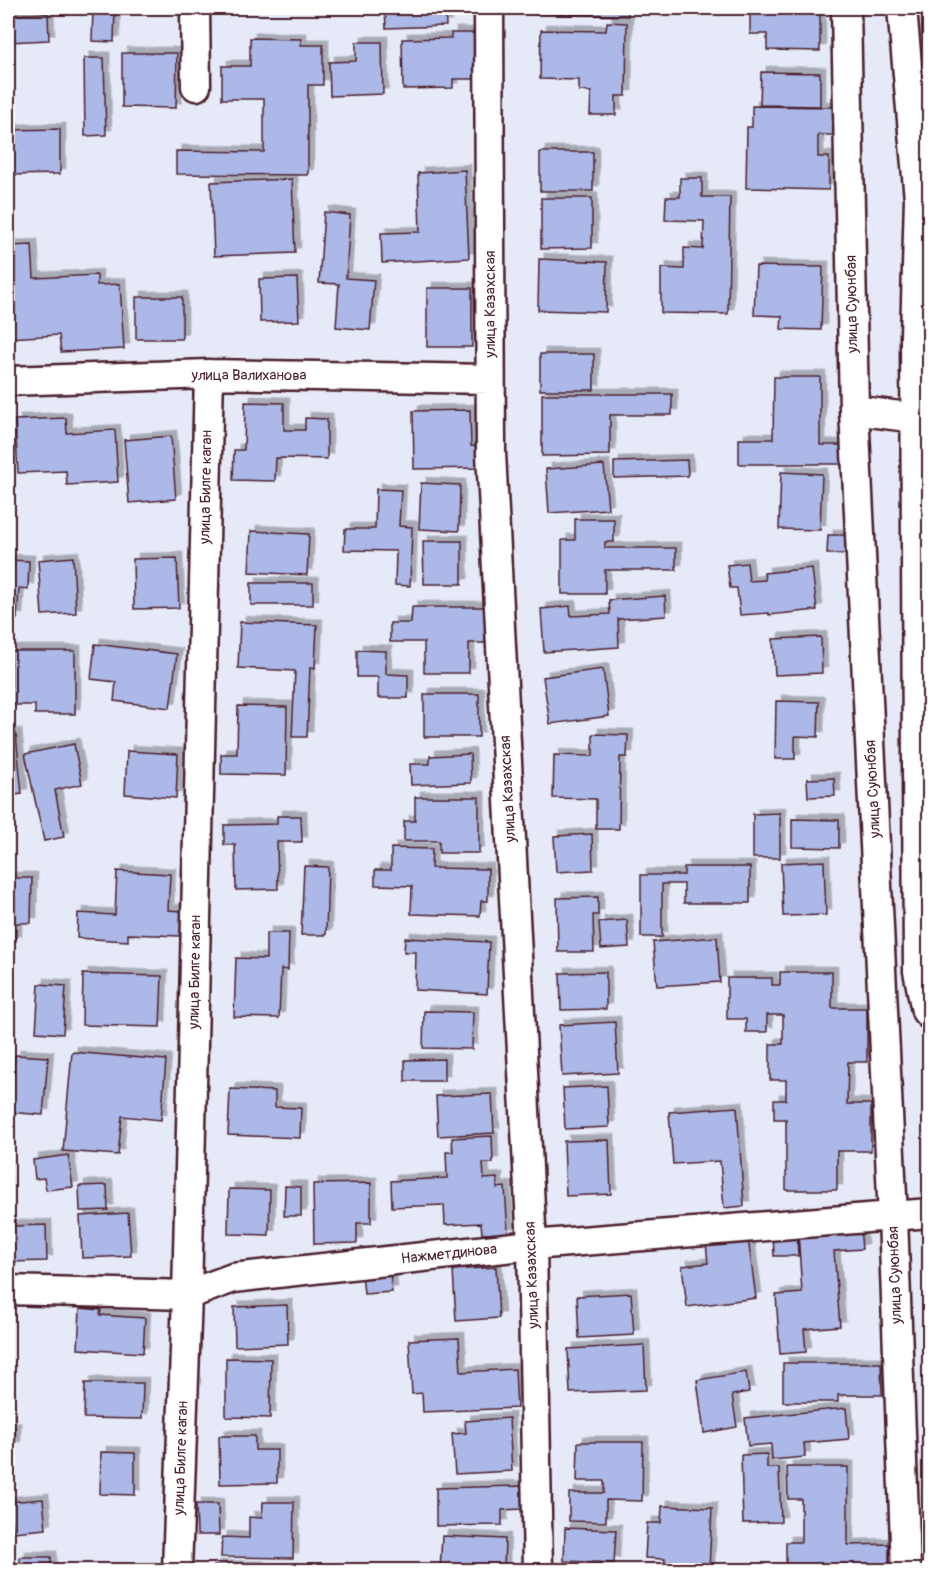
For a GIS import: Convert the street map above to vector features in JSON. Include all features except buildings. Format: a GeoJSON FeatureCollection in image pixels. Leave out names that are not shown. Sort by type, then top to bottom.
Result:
{"type":"FeatureCollection","features":[{"type":"Feature","properties":{"kind":"street"},"geometry":{"type":"LineString","coordinates":[[195,8],[196,86]]}},
{"type":"Feature","properties":{"kind":"street","name":"улица Казахская"},"geometry":{"type":"LineString","coordinates":[[489,8],[491,453],[532,1245],[538,1570]]}},
{"type":"Feature","properties":{"kind":"street","name":"улица Суюнбая"},"geometry":{"type":"LineString","coordinates":[[846,8],[854,410],[893,1217],[906,1570]]}},
{"type":"Feature","properties":{"kind":"street"},"geometry":{"type":"LineString","coordinates":[[902,8],[919,200],[922,333],[915,418],[918,971],[927,1011],[930,1015]]}},
{"type":"Feature","properties":{"kind":"street","name":"улица Валиханова"},"geometry":{"type":"LineString","coordinates":[[8,381],[209,374],[490,379]]}},
{"type":"Feature","properties":{"kind":"street","name":"улица Билге каган"},"geometry":{"type":"LineString","coordinates":[[177,1570],[187,1295],[209,374]]}},
{"type":"Feature","properties":{"kind":"street"},"geometry":{"type":"LineString","coordinates":[[854,410],[915,418]]}},
{"type":"Feature","properties":{"kind":"street","name":"Нажметдинова"},"geometry":{"type":"LineString","coordinates":[[8,1290],[187,1295],[233,1278],[532,1245],[930,1213]]}}]}
